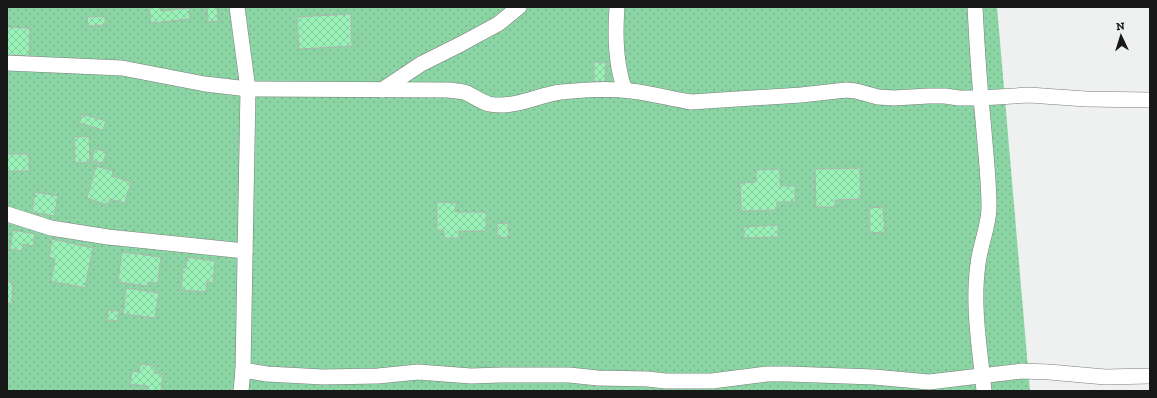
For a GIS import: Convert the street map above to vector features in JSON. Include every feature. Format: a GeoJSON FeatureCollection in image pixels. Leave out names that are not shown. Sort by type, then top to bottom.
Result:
{"type":"FeatureCollection","features":[{"type":"Feature","properties":{"kind":"street"},"geometry":{"type":"LineString","coordinates":[[237,7],[248,89],[243,370],[241,391]]}},
{"type":"Feature","properties":{"kind":"street"},"geometry":{"type":"LineString","coordinates":[[382,90],[420,64],[498,24],[519,7]]}},
{"type":"Feature","properties":{"kind":"street"},"geometry":{"type":"LineString","coordinates":[[617,7],[616,21],[618,69],[625,90]]}},
{"type":"Feature","properties":{"kind":"street"},"geometry":{"type":"LineString","coordinates":[[975,7],[976,39],[989,208],[978,263],[976,285],[976,312],[983,384]]}},
{"type":"Feature","properties":{"kind":"street"},"geometry":{"type":"LineString","coordinates":[[7,63],[122,68],[206,84],[248,89],[449,90],[466,93],[490,104],[520,103],[560,92],[612,90],[647,93],[691,102],[801,95],[846,90],[886,98],[928,96],[981,98],[1029,95],[1093,99],[1150,100]]}},
{"type":"Feature","properties":{"kind":"street"},"geometry":{"type":"LineString","coordinates":[[7,214],[51,228],[108,237],[245,252]]}},
{"type":"Feature","properties":{"kind":"street"},"geometry":{"type":"LineString","coordinates":[[243,370],[267,374],[323,377],[378,376],[418,372],[471,376],[569,375],[598,378],[648,378],[672,381],[712,381],[767,374],[781,374],[874,377],[928,382],[983,384],[1022,372],[1049,372],[1104,377],[1150,376]]}},
{"type":"Feature","properties":{"kind":"green space"},"geometry":{"type":"Polygon","coordinates":[[[7,7],[997,7],[1030,391],[7,391],[7,7]]]}},
{"type":"Feature","properties":{"kind":"building"},"geometry":{"type":"Polygon","coordinates":[[[149,7],[160,7],[161,11],[189,8],[190,19],[151,23],[149,7]]]}},
{"type":"Feature","properties":{"kind":"building"},"geometry":{"type":"Polygon","coordinates":[[[207,7],[217,7],[218,21],[208,22],[207,7]]]}},
{"type":"Feature","properties":{"kind":"building"},"geometry":{"type":"Polygon","coordinates":[[[351,14],[352,46],[299,49],[297,17],[351,14]]]}},
{"type":"Feature","properties":{"kind":"building"},"geometry":{"type":"Polygon","coordinates":[[[105,16],[105,25],[88,26],[87,17],[105,16]]]}},
{"type":"Feature","properties":{"kind":"building"},"geometry":{"type":"Polygon","coordinates":[[[7,27],[30,28],[29,56],[7,55],[7,27]]]}},
{"type":"Feature","properties":{"kind":"building"},"geometry":{"type":"Polygon","coordinates":[[[594,62],[606,63],[605,82],[594,81],[594,62]]]}},
{"type":"Feature","properties":{"kind":"building"},"geometry":{"type":"Polygon","coordinates":[[[82,114],[106,121],[103,130],[79,123],[82,114]]]}},
{"type":"Feature","properties":{"kind":"building"},"geometry":{"type":"Polygon","coordinates":[[[89,136],[90,162],[75,163],[74,137],[89,136]]]}},
{"type":"Feature","properties":{"kind":"building"},"geometry":{"type":"Polygon","coordinates":[[[94,149],[106,151],[104,163],[92,161],[94,149]]]}},
{"type":"Feature","properties":{"kind":"building"},"geometry":{"type":"Polygon","coordinates":[[[7,154],[29,154],[29,171],[7,171],[7,154]]]}},
{"type":"Feature","properties":{"kind":"building"},"geometry":{"type":"Polygon","coordinates":[[[96,166],[113,171],[112,176],[131,182],[125,203],[110,199],[108,205],[87,198],[96,166]]]}},
{"type":"Feature","properties":{"kind":"building"},"geometry":{"type":"Polygon","coordinates":[[[860,168],[861,199],[835,200],[835,207],[816,207],[815,169],[860,168]]]}},
{"type":"Feature","properties":{"kind":"building"},"geometry":{"type":"Polygon","coordinates":[[[780,169],[780,186],[795,186],[795,202],[777,202],[777,210],[741,211],[740,183],[756,182],[756,170],[780,169]]]}},
{"type":"Feature","properties":{"kind":"building"},"geometry":{"type":"Polygon","coordinates":[[[35,192],[58,196],[54,216],[32,212],[35,192]]]}},
{"type":"Feature","properties":{"kind":"building"},"geometry":{"type":"Polygon","coordinates":[[[437,202],[456,203],[455,212],[486,212],[486,231],[459,231],[459,238],[444,238],[444,230],[437,230],[437,202]]]}},
{"type":"Feature","properties":{"kind":"building"},"geometry":{"type":"Polygon","coordinates":[[[883,207],[885,232],[870,233],[869,208],[883,207]]]}},
{"type":"Feature","properties":{"kind":"building"},"geometry":{"type":"Polygon","coordinates":[[[508,223],[509,237],[498,238],[497,224],[508,223]]]}},
{"type":"Feature","properties":{"kind":"building"},"geometry":{"type":"Polygon","coordinates":[[[778,225],[778,237],[744,238],[744,227],[778,225]]]}},
{"type":"Feature","properties":{"kind":"building"},"geometry":{"type":"Polygon","coordinates":[[[13,230],[35,234],[33,246],[23,244],[22,251],[10,249],[13,230]]]}},
{"type":"Feature","properties":{"kind":"building"},"geometry":{"type":"Polygon","coordinates":[[[52,239],[93,248],[85,288],[51,281],[55,259],[49,257],[52,239]]]}},
{"type":"Feature","properties":{"kind":"building"},"geometry":{"type":"Polygon","coordinates":[[[122,252],[161,257],[158,283],[148,282],[147,286],[118,282],[122,252]]]}},
{"type":"Feature","properties":{"kind":"building"},"geometry":{"type":"Polygon","coordinates":[[[187,257],[215,261],[213,283],[207,282],[206,292],[181,290],[183,267],[186,268],[187,257]]]}},
{"type":"Feature","properties":{"kind":"building"},"geometry":{"type":"Polygon","coordinates":[[[7,282],[13,282],[12,304],[7,303],[7,282]]]}},
{"type":"Feature","properties":{"kind":"building"},"geometry":{"type":"Polygon","coordinates":[[[126,288],[159,293],[155,318],[123,314],[126,288]]]}},
{"type":"Feature","properties":{"kind":"building"},"geometry":{"type":"Polygon","coordinates":[[[108,310],[119,311],[117,321],[107,320],[108,310]]]}},
{"type":"Feature","properties":{"kind":"building"},"geometry":{"type":"Polygon","coordinates":[[[140,364],[155,366],[154,373],[163,374],[161,391],[147,391],[148,386],[130,384],[132,371],[139,372],[140,364]]]}}]}
